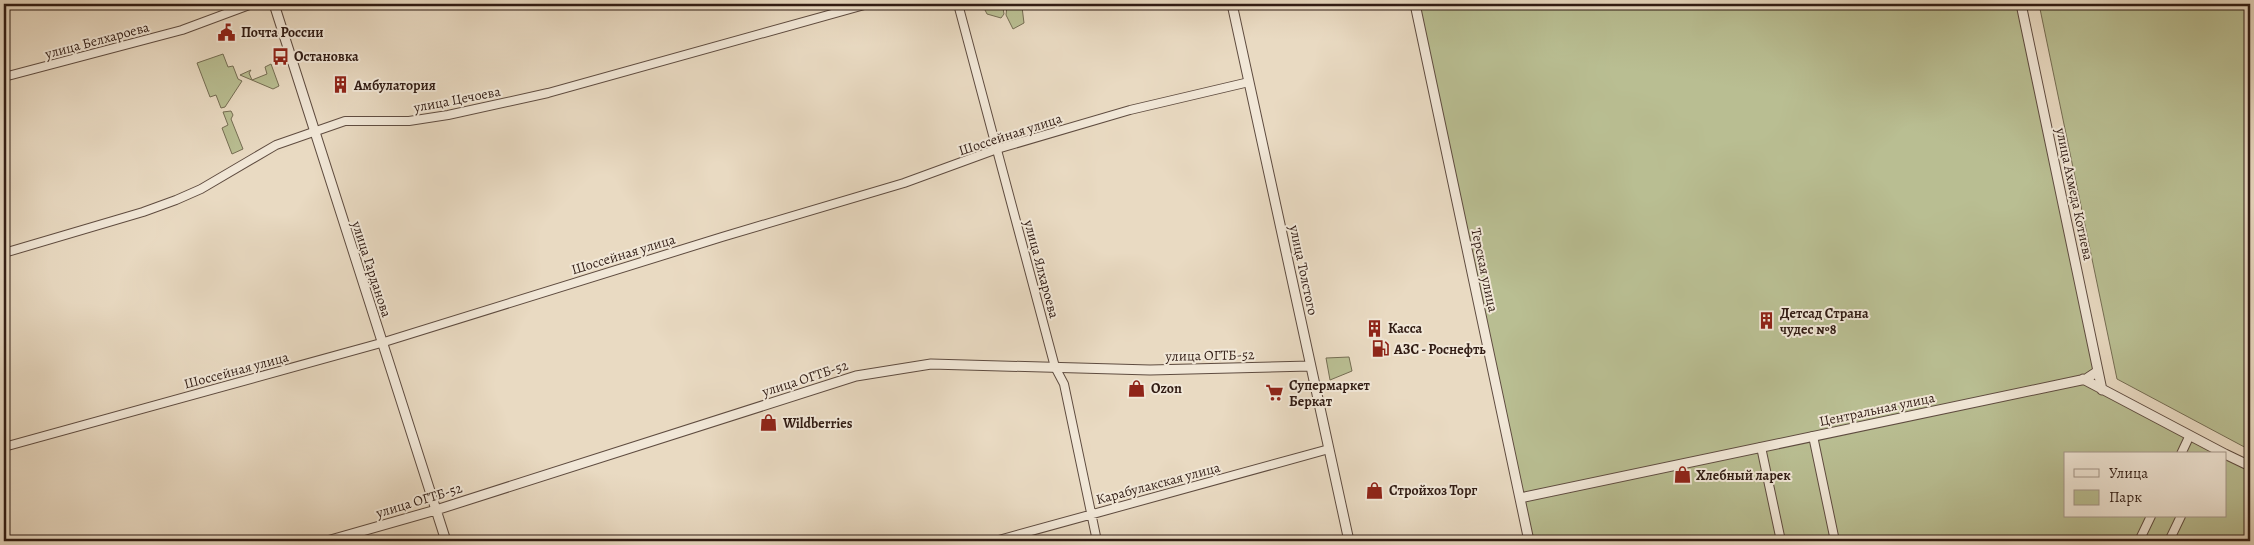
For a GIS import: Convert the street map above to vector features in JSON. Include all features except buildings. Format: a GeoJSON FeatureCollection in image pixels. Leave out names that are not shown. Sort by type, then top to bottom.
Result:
{"type":"FeatureCollection","features":[{"type":"Feature","properties":{"kind":"street","name":"улица Белхароева"},"geometry":{"type":"LineString","coordinates":[[4,77],[182,30],[252,4]]}},
{"type":"Feature","properties":{"kind":"street","name":"улица Гарданова"},"geometry":{"type":"LineString","coordinates":[[274,4],[446,541]]}},
{"type":"Feature","properties":{"kind":"street","name":"улица Цечоева"},"geometry":{"type":"LineString","coordinates":[[4,253],[144,212],[176,200],[201,188],[276,145],[344,121],[409,121],[438,117],[548,93],[868,4]]}},
{"type":"Feature","properties":{"kind":"street","name":"улица Ялхароева"},"geometry":{"type":"LineString","coordinates":[[958,4],[1055,368],[1064,384],[1097,541]]}},
{"type":"Feature","properties":{"kind":"street","name":"улица Толстого"},"geometry":{"type":"LineString","coordinates":[[1232,4],[1349,541]]}},
{"type":"Feature","properties":{"kind":"street","name":"Терская улица"},"geometry":{"type":"LineString","coordinates":[[1415,4],[1529,541]]}},
{"type":"Feature","properties":{"kind":"street","name":"улица Ахмеда Котиева"},"geometry":{"type":"LineString","coordinates":[[2021,4],[2102,390]]}},
{"type":"Feature","properties":{"kind":"street","name":"Шоссейная улица"},"geometry":{"type":"LineString","coordinates":[[4,447],[381,342],[904,183],[997,149],[1130,110],[1249,82]]}},
{"type":"Feature","properties":{"kind":"street","name":"улица ОГТБ-52"},"geometry":{"type":"LineString","coordinates":[[327,541],[436,510],[856,376],[931,364],[1150,370],[1310,366]]}},
{"type":"Feature","properties":{"kind":"street","name":"Центральная улица"},"geometry":{"type":"LineString","coordinates":[[1520,498],[2083,379],[2091,377],[2098,371]]}},
{"type":"Feature","properties":{"kind":"street"},"geometry":{"type":"LineString","coordinates":[[2083,379],[2189,437],[2221,452]]}},
{"type":"Feature","properties":{"kind":"street"},"geometry":{"type":"LineString","coordinates":[[1813,436],[1835,541]]}},
{"type":"Feature","properties":{"kind":"street"},"geometry":{"type":"LineString","coordinates":[[2182,452],[2189,437]]}},
{"type":"Feature","properties":{"kind":"street"},"geometry":{"type":"LineString","coordinates":[[1761,447],[1781,541]]}},
{"type":"Feature","properties":{"kind":"street","name":"Карабулакская улица"},"geometry":{"type":"LineString","coordinates":[[995,541],[1329,449]]}},
{"type":"Feature","properties":{"kind":"street"},"geometry":{"type":"LineString","coordinates":[[2226,454],[2250,466]]}},
{"type":"Feature","properties":{"kind":"street"},"geometry":{"type":"LineString","coordinates":[[2139,541],[2150,518]]}},
{"type":"Feature","properties":{"kind":"street"},"geometry":{"type":"LineString","coordinates":[[2169,541],[2180,518]]}},
{"type":"Feature","properties":{"kind":"green space"},"geometry":{"type":"Polygon","coordinates":[[[982,4],[1026,4],[1022,7],[1024,23],[1013,29],[1006,15],[1007,5],[1003,8],[1004,14],[1001,18],[987,14],[982,4]]]}},
{"type":"Feature","properties":{"kind":"green space"},"geometry":{"type":"Polygon","coordinates":[[[1415,4],[2021,4],[2102,390],[2221,452],[2064,452],[2064,518],[2226,518],[2226,454],[2250,466],[2250,541],[1529,541],[1415,4]]]}},
{"type":"Feature","properties":{"kind":"green space"},"geometry":{"type":"Polygon","coordinates":[[[2039,4],[2250,4],[2250,450],[2117,379],[2039,4]]]}},
{"type":"Feature","properties":{"kind":"green space"},"geometry":{"type":"Polygon","coordinates":[[[223,54],[228,67],[233,66],[238,79],[242,81],[225,107],[221,108],[216,95],[210,97],[197,63],[223,54]]]}},
{"type":"Feature","properties":{"kind":"green space"},"geometry":{"type":"Polygon","coordinates":[[[271,64],[279,86],[273,89],[240,75],[251,70],[249,73],[252,80],[267,74],[265,67],[271,64]]]}},
{"type":"Feature","properties":{"kind":"green space"},"geometry":{"type":"Polygon","coordinates":[[[231,111],[233,115],[231,119],[243,149],[232,154],[222,128],[228,125],[223,112],[231,111]]]}},
{"type":"Feature","properties":{"kind":"green space"},"geometry":{"type":"Polygon","coordinates":[[[1349,357],[1352,371],[1330,380],[1326,358],[1349,357]]]}},
{"type":"Feature","properties":{"kind":"place","name":"Почта России"},"geometry":{"type":"Point","coordinates":[227,32]}},
{"type":"Feature","properties":{"kind":"place","name":"Остановка"},"geometry":{"type":"Point","coordinates":[280,56]}},
{"type":"Feature","properties":{"kind":"place","name":"Амбулатория"},"geometry":{"type":"Point","coordinates":[340,85]}},
{"type":"Feature","properties":{"kind":"place","name":"Детсад Страна чудес №8"},"geometry":{"type":"Point","coordinates":[1766,321]}},
{"type":"Feature","properties":{"kind":"place","name":"Касса"},"geometry":{"type":"Point","coordinates":[1374,328]}},
{"type":"Feature","properties":{"kind":"place","name":"АЗС - Роснефть"},"geometry":{"type":"Point","coordinates":[1380,349]}},
{"type":"Feature","properties":{"kind":"place","name":"Ozon"},"geometry":{"type":"Point","coordinates":[1137,388]}},
{"type":"Feature","properties":{"kind":"place","name":"Супермаркет Беркат"},"geometry":{"type":"Point","coordinates":[1275,393]}},
{"type":"Feature","properties":{"kind":"place","name":"Wildberries"},"geometry":{"type":"Point","coordinates":[769,423]}},
{"type":"Feature","properties":{"kind":"place","name":"Хлебный ларек"},"geometry":{"type":"Point","coordinates":[1682,475]}},
{"type":"Feature","properties":{"kind":"place","name":"Стройхоз Торг"},"geometry":{"type":"Point","coordinates":[1375,490]}}]}
